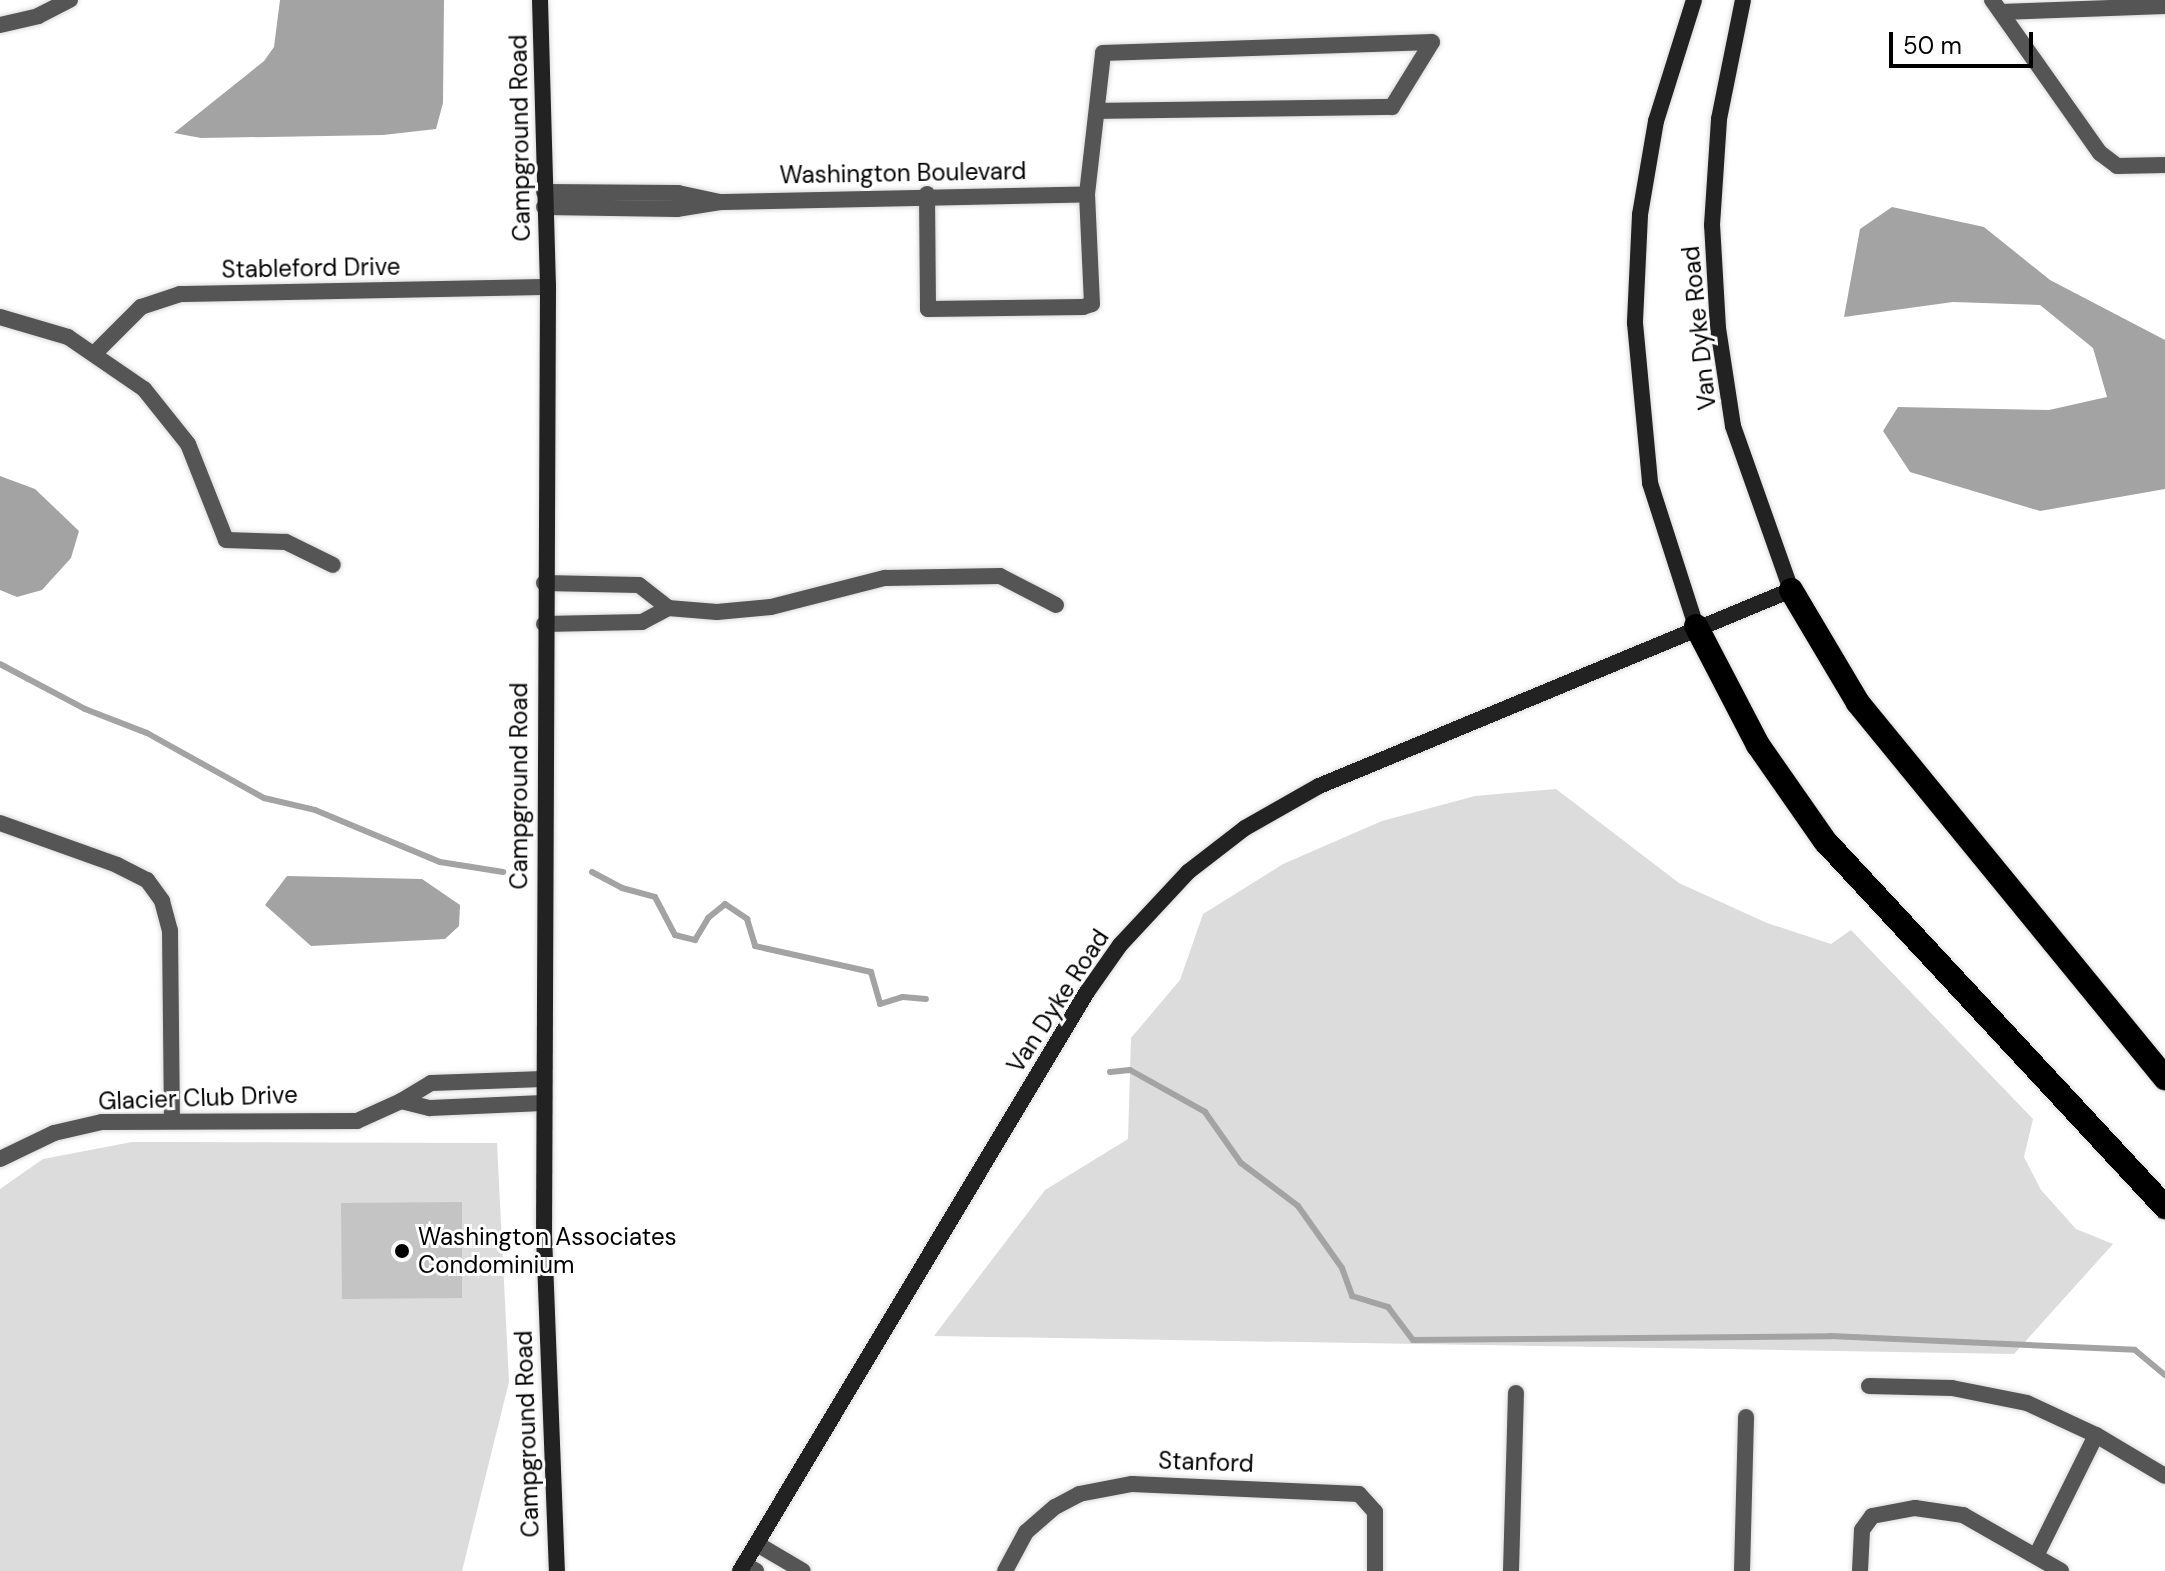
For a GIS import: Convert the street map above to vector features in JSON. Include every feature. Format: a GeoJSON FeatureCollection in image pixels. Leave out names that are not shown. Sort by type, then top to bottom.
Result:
{"type":"FeatureCollection","features":[{"type":"Feature","properties":{"kind":"highway"},"geometry":{"type":"LineString","coordinates":[[1791,590],[1858,703],[2165,1078]]}},
{"type":"Feature","properties":{"kind":"highway"},"geometry":{"type":"LineString","coordinates":[[1696,626],[1758,745],[1825,841],[2165,1207]]}},
{"type":"Feature","properties":{"kind":"street"},"geometry":{"type":"LineString","coordinates":[[0,25],[38,16],[70,0]]}},
{"type":"Feature","properties":{"kind":"street","name":"Campground Road"},"geometry":{"type":"LineString","coordinates":[[540,0],[548,287],[543,1103],[557,1571]]}},
{"type":"Feature","properties":{"kind":"street"},"geometry":{"type":"LineString","coordinates":[[1694,0],[1656,121],[1640,215],[1635,323],[1650,483],[1696,626]]}},
{"type":"Feature","properties":{"kind":"street","name":"Van Dyke Road"},"geometry":{"type":"LineString","coordinates":[[747,1569],[757,1544],[1087,992],[1120,945],[1188,872],[1245,828],[1319,786],[1696,626],[1791,590],[1733,426],[1718,328],[1712,225],[1719,119],[1743,0]]}},
{"type":"Feature","properties":{"kind":"street"},"geometry":{"type":"LineString","coordinates":[[1997,6],[2165,6]]}},
{"type":"Feature","properties":{"kind":"street"},"geometry":{"type":"LineString","coordinates":[[1997,6],[2100,153],[2117,166],[2165,165]]}},
{"type":"Feature","properties":{"kind":"street"},"geometry":{"type":"LineString","coordinates":[[927,194],[928,309],[1092,304],[1087,194],[1093,122],[1099,111],[1103,53],[1432,42],[1392,107],[1099,111]]}},
{"type":"Feature","properties":{"kind":"street","name":"Washington Boulevard"},"geometry":{"type":"LineString","coordinates":[[544,200],[678,193],[720,202],[927,194],[1087,194]]}},
{"type":"Feature","properties":{"kind":"street","name":"Stableford Drive"},"geometry":{"type":"LineString","coordinates":[[96,352],[141,307],[180,294],[548,287]]}},
{"type":"Feature","properties":{"kind":"street"},"geometry":{"type":"LineString","coordinates":[[0,317],[37,326],[96,352],[144,389],[188,444],[226,540],[286,542],[333,565]]}},
{"type":"Feature","properties":{"kind":"street"},"geometry":{"type":"LineString","coordinates":[[544,624],[642,622],[668,608],[717,612],[771,607],[885,578],[1000,576],[1056,605]]}},
{"type":"Feature","properties":{"kind":"street"},"geometry":{"type":"LineString","coordinates":[[544,583],[639,585],[668,608]]}},
{"type":"Feature","properties":{"kind":"street"},"geometry":{"type":"LineString","coordinates":[[0,823],[117,865],[147,880],[162,901],[170,931],[172,1121]]}},
{"type":"Feature","properties":{"kind":"street","name":"Glacier Club Drive"},"geometry":{"type":"LineString","coordinates":[[0,1159],[54,1133],[102,1122],[357,1121],[431,1083],[543,1079]]}},
{"type":"Feature","properties":{"kind":"street"},"geometry":{"type":"LineString","coordinates":[[478,1081],[478,1106]]}},
{"type":"Feature","properties":{"kind":"street"},"geometry":{"type":"LineString","coordinates":[[401,1101],[430,1108],[543,1103]]}},
{"type":"Feature","properties":{"kind":"street"},"geometry":{"type":"LineString","coordinates":[[1869,1386],[1952,1388],[2027,1403],[2096,1435],[2165,1476]]}},
{"type":"Feature","properties":{"kind":"street"},"geometry":{"type":"LineString","coordinates":[[1511,1571],[1516,1393]]}},
{"type":"Feature","properties":{"kind":"street"},"geometry":{"type":"LineString","coordinates":[[1742,1571],[1746,1417]]}},
{"type":"Feature","properties":{"kind":"street"},"geometry":{"type":"LineString","coordinates":[[2036,1556],[2096,1435]]}},
{"type":"Feature","properties":{"kind":"street","name":"Stanford"},"geometry":{"type":"LineString","coordinates":[[1005,1571],[1026,1532],[1055,1507],[1079,1494],[1132,1484],[1359,1494],[1375,1512],[1375,1571]]}},
{"type":"Feature","properties":{"kind":"street"},"geometry":{"type":"LineString","coordinates":[[1860,1571],[1862,1530],[1872,1516],[1888,1510],[1963,1515],[2061,1571]]}},
{"type":"Feature","properties":{"kind":"street"},"geometry":{"type":"LineString","coordinates":[[757,1544],[803,1571]]}},
{"type":"Feature","properties":{"kind":"shaded area"},"geometry":{"type":"Polygon","coordinates":[[[280,0],[444,0],[443,103],[436,129],[383,135],[201,138],[174,133],[264,61],[274,47],[280,0]]]}},
{"type":"Feature","properties":{"kind":"shaded area"},"geometry":{"type":"Polygon","coordinates":[[[1892,207],[1984,227],[2050,280],[2165,340],[2165,489],[2040,511],[1910,472],[1883,431],[1898,407],[2049,410],[2107,397],[2093,348],[2040,305],[1953,302],[1844,317],[1860,229],[1892,207]]]}},
{"type":"Feature","properties":{"kind":"shaded area"},"geometry":{"type":"Polygon","coordinates":[[[0,476],[35,489],[79,531],[71,558],[42,590],[17,597],[0,590],[0,476]]]}},
{"type":"Feature","properties":{"kind":"shaded area"},"geometry":{"type":"Polygon","coordinates":[[[1556,789],[1679,883],[1767,923],[1831,944],[1851,930],[2033,1119],[2024,1157],[2041,1190],[2076,1229],[2113,1244],[2014,1354],[934,1336],[1045,1190],[1128,1139],[1131,1038],[1180,980],[1203,914],[1283,864],[1382,821],[1475,796],[1556,789]]]}},
{"type":"Feature","properties":{"kind":"shaded area"},"geometry":{"type":"Polygon","coordinates":[[[287,876],[422,879],[460,905],[459,926],[445,939],[311,946],[265,905],[287,876]]]}},
{"type":"Feature","properties":{"kind":"shaded area"},"geometry":{"type":"Polygon","coordinates":[[[132,1142],[497,1143],[509,1382],[462,1571],[0,1571],[0,1189],[43,1159],[132,1142]]]}},
{"type":"Feature","properties":{"kind":"building","name":"Washington Associates Condominium"},"geometry":{"type":"Polygon","coordinates":[[[462,1202],[462,1298],[342,1299],[341,1203],[462,1202]]]}},
{"type":"Feature","properties":{"kind":"waterway"},"geometry":{"type":"LineString","coordinates":[[0,664],[85,709],[147,733],[264,798],[315,810],[440,862],[503,872]]}},
{"type":"Feature","properties":{"kind":"waterway"},"geometry":{"type":"LineString","coordinates":[[592,872],[622,888],[655,897],[675,935],[695,940],[708,918],[725,904],[747,919],[755,946],[871,972],[880,1004],[903,997],[926,999]]}},
{"type":"Feature","properties":{"kind":"waterway"},"geometry":{"type":"LineString","coordinates":[[1110,1072],[1130,1070],[1205,1112],[1241,1163],[1298,1206],[1342,1268],[1352,1296],[1388,1307],[1413,1340],[1830,1336],[2135,1350],[2165,1375]]}},
{"type":"Feature","properties":{"kind":"place","name":"Washington Associates Condominium"},"geometry":{"type":"Point","coordinates":[402,1251]}}]}
